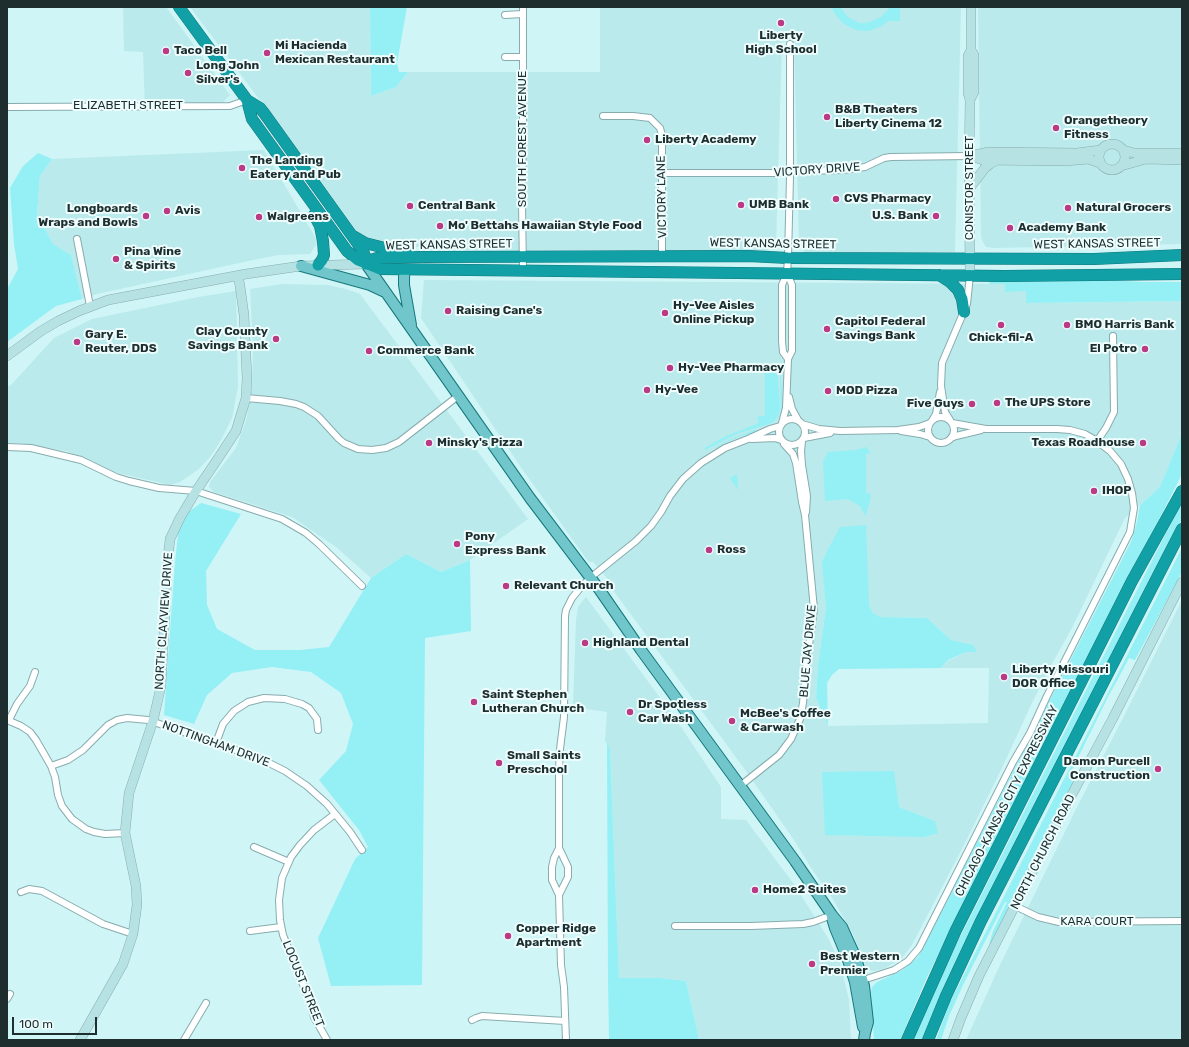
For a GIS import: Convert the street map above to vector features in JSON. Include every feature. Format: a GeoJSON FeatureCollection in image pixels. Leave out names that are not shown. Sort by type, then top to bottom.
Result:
{"type":"FeatureCollection","features":[{"type":"Feature","properties":{"kind":"highway"},"geometry":{"type":"LineString","coordinates":[[179,7],[247,100],[252,119],[347,251],[354,258],[366,264]]}},
{"type":"Feature","properties":{"kind":"highway"},"geometry":{"type":"LineString","coordinates":[[247,100],[260,108],[264,113],[363,251],[366,264]]}},
{"type":"Feature","properties":{"kind":"highway"},"geometry":{"type":"LineString","coordinates":[[304,191],[323,236],[324,255],[318,265]]}},
{"type":"Feature","properties":{"kind":"highway"},"geometry":{"type":"LineString","coordinates":[[351,235],[365,243],[421,257]]}},
{"type":"Feature","properties":{"kind":"highway","name":"WEST KANSAS STREET"},"geometry":{"type":"LineString","coordinates":[[366,264],[377,258],[421,257],[748,256],[788,258],[1094,259],[1182,255]]}},
{"type":"Feature","properties":{"kind":"highway","name":"WEST KANSAS STREET"},"geometry":{"type":"LineString","coordinates":[[366,264],[380,269],[405,270],[1068,276],[1182,274]]}},
{"type":"Feature","properties":{"kind":"highway"},"geometry":{"type":"LineString","coordinates":[[939,275],[950,282],[958,290],[962,299],[964,312]]}},
{"type":"Feature","properties":{"kind":"highway","name":"CHICAGO-KANSAS CITY EXPRESSWAY"},"geometry":{"type":"LineString","coordinates":[[906,1040],[956,930],[1132,581],[1182,491]]}},
{"type":"Feature","properties":{"kind":"highway"},"geometry":{"type":"LineString","coordinates":[[928,1040],[946,996],[981,921],[1182,529]]}},
{"type":"Feature","properties":{"kind":"main road"},"geometry":{"type":"LineString","coordinates":[[366,264],[530,498],[599,589],[640,650],[842,926],[856,958],[862,980],[868,1015],[868,1022],[864,1036]]}},
{"type":"Feature","properties":{"kind":"main road"},"geometry":{"type":"LineString","coordinates":[[301,266],[370,285],[386,292]]}},
{"type":"Feature","properties":{"kind":"main road"},"geometry":{"type":"LineString","coordinates":[[405,270],[404,285],[412,329]]}},
{"type":"Feature","properties":{"kind":"main road"},"geometry":{"type":"LineString","coordinates":[[832,914],[835,928],[848,957],[855,982],[864,1036]]}},
{"type":"Feature","properties":{"kind":"street","name":"SOUTH FOREST AVENUE"},"geometry":{"type":"LineString","coordinates":[[523,7],[523,270]]}},
{"type":"Feature","properties":{"kind":"street","name":"CONISTOR STREET"},"geometry":{"type":"LineString","coordinates":[[970,275],[970,100],[974,92],[974,56],[970,50],[971,7]]}},
{"type":"Feature","properties":{"kind":"street"},"geometry":{"type":"LineString","coordinates":[[505,14],[522,14]]}},
{"type":"Feature","properties":{"kind":"street"},"geometry":{"type":"LineString","coordinates":[[788,360],[783,352],[782,341],[782,285],[787,273],[788,258],[790,44]]}},
{"type":"Feature","properties":{"kind":"street"},"geometry":{"type":"LineString","coordinates":[[504,57],[523,57]]}},
{"type":"Feature","properties":{"kind":"street","name":"ELIZABETH STREET"},"geometry":{"type":"LineString","coordinates":[[7,107],[230,106],[247,100]]}},
{"type":"Feature","properties":{"kind":"street","name":"VICTORY LANE"},"geometry":{"type":"LineString","coordinates":[[603,116],[650,118],[660,128],[662,135],[662,256]]}},
{"type":"Feature","properties":{"kind":"street"},"geometry":{"type":"LineString","coordinates":[[969,156],[989,152],[1078,153],[1101,150],[1112,144],[1123,150],[1134,153],[1182,153]]}},
{"type":"Feature","properties":{"kind":"street"},"geometry":{"type":"LineString","coordinates":[[1100,163],[1099,154],[1101,150]]}},
{"type":"Feature","properties":{"kind":"street"},"geometry":{"type":"LineString","coordinates":[[1122,166],[1125,158],[1123,150]]}},
{"type":"Feature","properties":{"kind":"street"},"geometry":{"type":"LineString","coordinates":[[969,156],[983,160],[1065,161],[1088,159],[1100,163],[1106,169],[1110,170],[1146,159],[1182,160]]}},
{"type":"Feature","properties":{"kind":"street","name":"VICTORY DRIVE"},"geometry":{"type":"LineString","coordinates":[[662,173],[774,173],[790,171],[835,171],[864,167],[884,158],[891,157],[969,156]]}},
{"type":"Feature","properties":{"kind":"street"},"geometry":{"type":"LineString","coordinates":[[969,189],[985,168],[998,160]]}},
{"type":"Feature","properties":{"kind":"street"},"geometry":{"type":"LineString","coordinates":[[77,239],[90,306]]}},
{"type":"Feature","properties":{"kind":"street","name":"WEST KANSAS STREET"},"geometry":{"type":"LineString","coordinates":[[7,356],[49,326],[68,315],[119,297],[301,266],[366,264]]}},
{"type":"Feature","properties":{"kind":"street"},"geometry":{"type":"LineString","coordinates":[[783,442],[778,433],[786,408],[788,360],[792,350],[792,285],[787,273]]}},
{"type":"Feature","properties":{"kind":"street"},"geometry":{"type":"LineString","coordinates":[[930,437],[928,430],[936,414],[941,386],[942,362],[964,312],[969,296],[970,275]]}},
{"type":"Feature","properties":{"kind":"street","name":"NORTH CLAYVIEW DRIVE"},"geometry":{"type":"LineString","coordinates":[[80,1040],[124,964],[133,934],[137,905],[136,886],[125,833],[129,793],[153,721],[162,686],[170,539],[180,518],[196,491],[236,431],[246,398],[247,378],[244,315],[238,276]]}},
{"type":"Feature","properties":{"kind":"street"},"geometry":{"type":"LineString","coordinates":[[1097,441],[1114,412],[1113,336]]}},
{"type":"Feature","properties":{"kind":"street"},"geometry":{"type":"LineString","coordinates":[[941,386],[945,412],[954,431],[951,438]]}},
{"type":"Feature","properties":{"kind":"street"},"geometry":{"type":"LineString","coordinates":[[787,390],[792,409],[805,431],[803,440]]}},
{"type":"Feature","properties":{"kind":"street"},"geometry":{"type":"LineString","coordinates":[[246,398],[280,401],[304,407],[318,416],[338,439],[344,443],[358,449],[372,450],[386,448],[399,442],[458,396]]}},
{"type":"Feature","properties":{"kind":"street"},"geometry":{"type":"LineString","coordinates":[[559,895],[568,876],[568,867],[559,848],[559,771],[564,717],[566,610],[572,598],[590,578],[625,550],[651,526],[683,479],[701,463],[725,448],[790,419],[819,429],[840,431],[898,430],[920,427],[940,417],[947,418],[951,422],[986,429],[1057,429],[1070,430],[1085,434],[1110,451],[1121,464],[1128,479],[1134,508],[1130,532],[1047,696],[1030,733],[1013,762],[919,948],[908,961],[894,970],[862,980]]}},
{"type":"Feature","properties":{"kind":"street"},"geometry":{"type":"LineString","coordinates":[[898,430],[920,434],[942,443],[956,436],[986,429]]}},
{"type":"Feature","properties":{"kind":"street"},"geometry":{"type":"LineString","coordinates":[[748,439],[775,438],[793,446],[803,440],[840,431]]}},
{"type":"Feature","properties":{"kind":"street","name":"BLUE JAY DRIVE"},"geometry":{"type":"LineString","coordinates":[[803,440],[801,451],[802,465],[807,496],[805,515]]}},
{"type":"Feature","properties":{"kind":"street","name":"BLUE JAY DRIVE"},"geometry":{"type":"LineString","coordinates":[[740,786],[779,755],[791,739],[801,714],[803,703],[814,609],[805,515],[796,462],[793,454],[783,442]]}},
{"type":"Feature","properties":{"kind":"street"},"geometry":{"type":"LineString","coordinates":[[7,447],[31,448],[81,460],[129,482],[159,488],[196,491],[282,519],[297,527],[319,544],[362,586]]}},
{"type":"Feature","properties":{"kind":"street","name":"NORTH CHURCH ROAD"},"geometry":{"type":"LineString","coordinates":[[953,1040],[979,976],[1182,582]]}},
{"type":"Feature","properties":{"kind":"street"},"geometry":{"type":"LineString","coordinates":[[35,672],[30,686],[8,720],[30,732],[42,749],[55,777],[58,795],[62,806],[72,819],[86,829],[94,832],[106,834],[125,833]]}},
{"type":"Feature","properties":{"kind":"street"},"geometry":{"type":"LineString","coordinates":[[216,743],[223,724],[234,711],[248,702],[264,698],[285,699],[302,704],[308,708],[317,719],[318,730]]}},
{"type":"Feature","properties":{"kind":"street","name":"NOTTINGHAM DRIVE"},"geometry":{"type":"LineString","coordinates":[[51,766],[68,760],[83,750],[108,725],[117,720],[138,718],[153,721],[259,758],[286,771],[312,790],[336,814],[362,850]]}},
{"type":"Feature","properties":{"kind":"street","name":"LOCUST STREET"},"geometry":{"type":"LineString","coordinates":[[327,1040],[314,1017],[310,1002],[281,927],[279,900],[282,878],[289,862],[300,845],[309,834],[336,814]]}},
{"type":"Feature","properties":{"kind":"street"},"geometry":{"type":"LineString","coordinates":[[254,847],[289,862]]}},
{"type":"Feature","properties":{"kind":"street"},"geometry":{"type":"LineString","coordinates":[[559,848],[554,858],[552,867],[552,880],[559,895],[561,965],[564,987],[564,1021],[566,1040]]}},
{"type":"Feature","properties":{"kind":"street"},"geometry":{"type":"LineString","coordinates":[[21,892],[29,889],[42,891],[103,924],[133,934]]}},
{"type":"Feature","properties":{"kind":"street","name":"KARA COURT"},"geometry":{"type":"LineString","coordinates":[[1015,906],[1038,917],[1058,922],[1182,921]]}},
{"type":"Feature","properties":{"kind":"street"},"geometry":{"type":"LineString","coordinates":[[675,926],[803,924],[813,922],[832,914]]}},
{"type":"Feature","properties":{"kind":"street","name":"LOCUST STREET"},"geometry":{"type":"LineString","coordinates":[[250,931],[281,927]]}},
{"type":"Feature","properties":{"kind":"street"},"geometry":{"type":"LineString","coordinates":[[184,1040],[206,1004]]}},
{"type":"Feature","properties":{"kind":"street"},"geometry":{"type":"LineString","coordinates":[[472,1020],[482,1016],[564,1021]]}},
{"type":"Feature","properties":{"kind":"shaded area"},"geometry":{"type":"Polygon","coordinates":[[[123,7],[166,7],[230,95],[215,110],[145,110],[143,52],[124,51],[123,7]]]}},
{"type":"Feature","properties":{"kind":"shaded area"},"geometry":{"type":"Polygon","coordinates":[[[190,7],[370,7],[371,96],[396,87],[408,72],[600,72],[600,7],[961,7],[955,252],[805,253],[799,244],[794,41],[782,42],[776,245],[767,252],[466,250],[437,247],[396,247],[361,237],[190,7]]]}},
{"type":"Feature","properties":{"kind":"shaded area"},"geometry":{"type":"Polygon","coordinates":[[[370,7],[407,7],[397,63],[399,72],[408,72],[396,87],[371,96],[370,7]]]}},
{"type":"Feature","properties":{"kind":"shaded area"},"geometry":{"type":"Polygon","coordinates":[[[832,7],[840,7],[848,17],[859,23],[865,23],[881,17],[889,7],[900,7],[900,21],[888,21],[882,26],[872,30],[856,30],[844,24],[833,11],[832,7]]]}},
{"type":"Feature","properties":{"kind":"shaded area"},"geometry":{"type":"Polygon","coordinates":[[[978,7],[1182,7],[1182,244],[986,247],[981,238],[978,7]]]}},
{"type":"Feature","properties":{"kind":"shaded area"},"geometry":{"type":"Polygon","coordinates":[[[264,150],[318,242],[310,254],[279,255],[253,260],[97,294],[82,299],[71,255],[53,244],[37,214],[40,176],[52,159],[264,150]]]}},
{"type":"Feature","properties":{"kind":"shaded area"},"geometry":{"type":"Polygon","coordinates":[[[38,153],[52,159],[40,176],[37,214],[53,244],[71,255],[82,299],[56,306],[7,342],[7,289],[18,269],[14,244],[10,188],[23,166],[38,153]]]}},
{"type":"Feature","properties":{"kind":"shaded area"},"geometry":{"type":"Polygon","coordinates":[[[424,280],[1005,284],[1026,291],[1026,303],[1182,301],[1182,433],[1160,487],[1125,518],[1072,628],[1031,705],[965,843],[912,945],[902,958],[884,969],[874,971],[867,970],[853,934],[831,896],[813,871],[794,840],[746,771],[610,586],[607,578],[593,562],[589,562],[585,557],[520,466],[421,318],[424,280]],[[827,551],[823,562],[826,608],[818,664],[816,698],[828,726],[988,723],[989,668],[941,668],[948,661],[966,652],[976,652],[973,646],[951,640],[927,618],[879,617],[873,613],[869,605],[827,551]],[[893,771],[825,835],[935,821],[899,807],[893,771]]]}},
{"type":"Feature","properties":{"kind":"shaded area"},"geometry":{"type":"Polygon","coordinates":[[[1109,280],[1182,282],[1182,301],[1026,303],[1026,291],[1005,292],[1005,284],[989,284],[990,281],[1109,280]]]}},
{"type":"Feature","properties":{"kind":"shaded area"},"geometry":{"type":"Polygon","coordinates":[[[282,284],[327,285],[360,294],[528,519],[470,560],[441,572],[406,554],[371,578],[336,547],[292,517],[214,492],[209,487],[210,482],[236,448],[247,417],[252,387],[253,348],[250,289],[282,284]]]}},
{"type":"Feature","properties":{"kind":"shaded area"},"geometry":{"type":"Polygon","coordinates":[[[236,291],[238,387],[232,418],[211,456],[199,469],[180,482],[170,485],[114,472],[66,451],[18,443],[7,443],[7,387],[11,385],[54,338],[92,319],[198,297],[236,291]]]}},
{"type":"Feature","properties":{"kind":"shaded area"},"geometry":{"type":"Polygon","coordinates":[[[762,367],[777,368],[780,408],[778,417],[769,424],[739,433],[705,450],[704,449],[706,447],[726,436],[759,423],[757,418],[759,416],[765,416],[765,370],[761,369],[762,367]]]}},
{"type":"Feature","properties":{"kind":"shaded area"},"geometry":{"type":"Polygon","coordinates":[[[780,376],[783,410],[782,415],[780,415],[780,376]]]}},
{"type":"Feature","properties":{"kind":"shaded area"},"geometry":{"type":"Polygon","coordinates":[[[757,429],[755,432],[738,437],[715,447],[736,437],[757,429]]]}},
{"type":"Feature","properties":{"kind":"shaded area"},"geometry":{"type":"Polygon","coordinates":[[[1182,433],[1182,474],[927,977],[900,1040],[874,1040],[872,987],[877,982],[901,971],[918,957],[1131,542],[1140,505],[1160,487],[1182,433]]]}},
{"type":"Feature","properties":{"kind":"shaded area"},"geometry":{"type":"Polygon","coordinates":[[[866,447],[871,453],[866,454],[866,493],[871,494],[865,516],[860,506],[848,499],[825,501],[823,462],[828,452],[856,450],[866,447]]]}},
{"type":"Feature","properties":{"kind":"shaded area"},"geometry":{"type":"Polygon","coordinates":[[[737,474],[738,489],[738,490],[730,478],[737,474]]]}},
{"type":"Feature","properties":{"kind":"shaded area"},"geometry":{"type":"Polygon","coordinates":[[[1182,502],[1182,519],[1009,857],[925,1040],[912,1040],[933,990],[1182,502]]]}},
{"type":"Feature","properties":{"kind":"shaded area"},"geometry":{"type":"Polygon","coordinates":[[[201,503],[241,514],[206,571],[207,605],[217,629],[255,650],[300,650],[329,647],[371,578],[406,554],[441,572],[470,560],[471,631],[425,638],[422,985],[331,986],[318,938],[355,859],[368,847],[359,830],[319,780],[346,751],[353,724],[341,693],[311,672],[272,667],[232,673],[207,695],[194,724],[164,715],[175,562],[180,518],[201,503]]]}},
{"type":"Feature","properties":{"kind":"shaded area"},"geometry":{"type":"Polygon","coordinates":[[[866,525],[869,605],[873,613],[880,617],[927,618],[951,640],[973,645],[977,652],[966,652],[948,660],[941,668],[839,669],[832,675],[827,683],[828,726],[816,698],[818,664],[826,608],[822,562],[840,527],[866,525]]]}},
{"type":"Feature","properties":{"kind":"shaded area"},"geometry":{"type":"Polygon","coordinates":[[[1182,548],[1182,572],[1135,660],[1129,658],[1109,695],[1069,776],[1077,780],[1036,851],[994,940],[989,944],[993,931],[1007,902],[1005,902],[963,985],[949,1016],[941,1040],[936,1040],[949,1004],[1182,548]]]}},
{"type":"Feature","properties":{"kind":"shaded area"},"geometry":{"type":"Polygon","coordinates":[[[586,597],[677,721],[721,787],[721,819],[746,820],[796,887],[828,938],[840,963],[849,1000],[851,1040],[699,1040],[686,981],[660,978],[619,978],[610,749],[605,741],[607,712],[573,707],[576,620],[578,607],[586,597]]]}},
{"type":"Feature","properties":{"kind":"shaded area"},"geometry":{"type":"Polygon","coordinates":[[[1182,600],[1182,1040],[966,1040],[999,967],[1076,809],[1182,600]]]}},
{"type":"Feature","properties":{"kind":"shaded area"},"geometry":{"type":"Polygon","coordinates":[[[607,743],[610,749],[619,978],[660,978],[686,981],[699,1040],[609,1040],[607,743]]]}},
{"type":"Feature","properties":{"kind":"shaded area"},"geometry":{"type":"Polygon","coordinates":[[[894,771],[899,807],[935,821],[938,833],[924,837],[825,835],[822,772],[894,771]]]}},
{"type":"Feature","properties":{"kind":"place","name":"Liberty High School"},"geometry":{"type":"Point","coordinates":[781,23]}},
{"type":"Feature","properties":{"kind":"place","name":"Taco Bell"},"geometry":{"type":"Point","coordinates":[166,51]}},
{"type":"Feature","properties":{"kind":"place","name":"Mi Hacienda Mexican Restaurant"},"geometry":{"type":"Point","coordinates":[267,53]}},
{"type":"Feature","properties":{"kind":"place","name":"Long John Silver's"},"geometry":{"type":"Point","coordinates":[188,73]}},
{"type":"Feature","properties":{"kind":"place","name":"B&B Theaters Liberty Cinema 12"},"geometry":{"type":"Point","coordinates":[827,117]}},
{"type":"Feature","properties":{"kind":"place","name":"Orangetheory Fitness"},"geometry":{"type":"Point","coordinates":[1056,128]}},
{"type":"Feature","properties":{"kind":"place","name":"Liberty Academy"},"geometry":{"type":"Point","coordinates":[647,140]}},
{"type":"Feature","properties":{"kind":"place","name":"The Landing Eatery and Pub"},"geometry":{"type":"Point","coordinates":[242,168]}},
{"type":"Feature","properties":{"kind":"place","name":"CVS Pharmacy"},"geometry":{"type":"Point","coordinates":[836,199]}},
{"type":"Feature","properties":{"kind":"place","name":"UMB Bank"},"geometry":{"type":"Point","coordinates":[741,205]}},
{"type":"Feature","properties":{"kind":"place","name":"Central Bank"},"geometry":{"type":"Point","coordinates":[410,206]}},
{"type":"Feature","properties":{"kind":"place","name":"Natural Grocers"},"geometry":{"type":"Point","coordinates":[1068,208]}},
{"type":"Feature","properties":{"kind":"place","name":"Avis"},"geometry":{"type":"Point","coordinates":[167,211]}},
{"type":"Feature","properties":{"kind":"place","name":"Longboards Wraps and Bowls"},"geometry":{"type":"Point","coordinates":[146,216]}},
{"type":"Feature","properties":{"kind":"place","name":"U.S. Bank"},"geometry":{"type":"Point","coordinates":[936,216]}},
{"type":"Feature","properties":{"kind":"place","name":"Walgreens"},"geometry":{"type":"Point","coordinates":[259,217]}},
{"type":"Feature","properties":{"kind":"place","name":"Mo' Bettahs Hawaiian Style Food"},"geometry":{"type":"Point","coordinates":[440,226]}},
{"type":"Feature","properties":{"kind":"place","name":"Academy Bank"},"geometry":{"type":"Point","coordinates":[1010,228]}},
{"type":"Feature","properties":{"kind":"place","name":"Pina Wine & Spirits"},"geometry":{"type":"Point","coordinates":[116,259]}},
{"type":"Feature","properties":{"kind":"place","name":"Raising Cane's"},"geometry":{"type":"Point","coordinates":[448,311]}},
{"type":"Feature","properties":{"kind":"place","name":"Hy-Vee Aisles Online Pickup"},"geometry":{"type":"Point","coordinates":[665,313]}},
{"type":"Feature","properties":{"kind":"place","name":"Chick-fil-A"},"geometry":{"type":"Point","coordinates":[1001,325]}},
{"type":"Feature","properties":{"kind":"place","name":"BMO Harris Bank"},"geometry":{"type":"Point","coordinates":[1067,325]}},
{"type":"Feature","properties":{"kind":"place","name":"Capitol Federal Savings Bank"},"geometry":{"type":"Point","coordinates":[827,329]}},
{"type":"Feature","properties":{"kind":"place","name":"Clay County Savings Bank"},"geometry":{"type":"Point","coordinates":[276,339]}},
{"type":"Feature","properties":{"kind":"place","name":"Gary E. Reuter, DDS"},"geometry":{"type":"Point","coordinates":[77,342]}},
{"type":"Feature","properties":{"kind":"place","name":"El Potro"},"geometry":{"type":"Point","coordinates":[1145,349]}},
{"type":"Feature","properties":{"kind":"place","name":"Commerce Bank"},"geometry":{"type":"Point","coordinates":[369,351]}},
{"type":"Feature","properties":{"kind":"place","name":"Hy-Vee Pharmacy"},"geometry":{"type":"Point","coordinates":[670,368]}},
{"type":"Feature","properties":{"kind":"place","name":"Hy-Vee"},"geometry":{"type":"Point","coordinates":[647,390]}},
{"type":"Feature","properties":{"kind":"place","name":"MOD Pizza"},"geometry":{"type":"Point","coordinates":[828,391]}},
{"type":"Feature","properties":{"kind":"place","name":"The UPS Store"},"geometry":{"type":"Point","coordinates":[997,403]}},
{"type":"Feature","properties":{"kind":"place","name":"Five Guys"},"geometry":{"type":"Point","coordinates":[972,404]}},
{"type":"Feature","properties":{"kind":"place","name":"Minsky's Pizza"},"geometry":{"type":"Point","coordinates":[429,443]}},
{"type":"Feature","properties":{"kind":"place","name":"Texas Roadhouse"},"geometry":{"type":"Point","coordinates":[1143,443]}},
{"type":"Feature","properties":{"kind":"place","name":"IHOP"},"geometry":{"type":"Point","coordinates":[1094,491]}},
{"type":"Feature","properties":{"kind":"place","name":"Pony Express Bank"},"geometry":{"type":"Point","coordinates":[457,544]}},
{"type":"Feature","properties":{"kind":"place","name":"Ross"},"geometry":{"type":"Point","coordinates":[709,550]}},
{"type":"Feature","properties":{"kind":"place","name":"Relevant Church"},"geometry":{"type":"Point","coordinates":[506,586]}},
{"type":"Feature","properties":{"kind":"place","name":"Highland Dental"},"geometry":{"type":"Point","coordinates":[585,643]}},
{"type":"Feature","properties":{"kind":"place","name":"Liberty Missouri DOR Office"},"geometry":{"type":"Point","coordinates":[1004,677]}},
{"type":"Feature","properties":{"kind":"place","name":"Saint Stephen Lutheran Church"},"geometry":{"type":"Point","coordinates":[474,702]}},
{"type":"Feature","properties":{"kind":"place","name":"Dr Spotless Car Wash"},"geometry":{"type":"Point","coordinates":[630,712]}},
{"type":"Feature","properties":{"kind":"place","name":"McBee's Coffee & Carwash"},"geometry":{"type":"Point","coordinates":[732,721]}},
{"type":"Feature","properties":{"kind":"place","name":"Small Saints Preschool"},"geometry":{"type":"Point","coordinates":[499,763]}},
{"type":"Feature","properties":{"kind":"place","name":"Damon Purcell Construction"},"geometry":{"type":"Point","coordinates":[1158,769]}},
{"type":"Feature","properties":{"kind":"place","name":"Home2 Suites"},"geometry":{"type":"Point","coordinates":[755,890]}},
{"type":"Feature","properties":{"kind":"place","name":"Copper Ridge Apartment"},"geometry":{"type":"Point","coordinates":[508,936]}},
{"type":"Feature","properties":{"kind":"place","name":"Best Western Premier"},"geometry":{"type":"Point","coordinates":[812,964]}}]}
